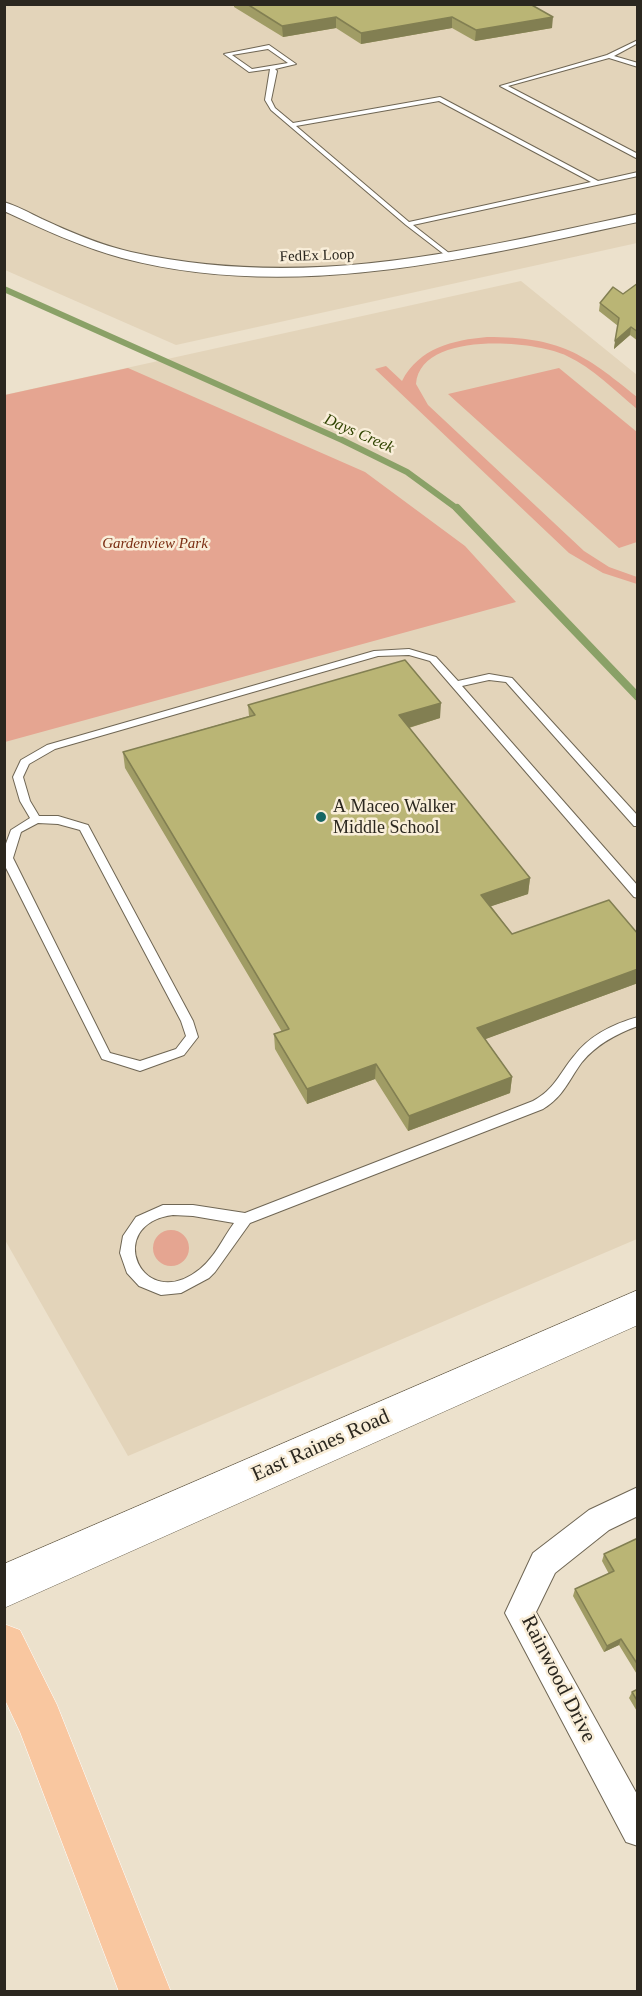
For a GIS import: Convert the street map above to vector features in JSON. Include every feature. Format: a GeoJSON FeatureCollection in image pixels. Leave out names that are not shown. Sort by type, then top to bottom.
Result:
{"type":"FeatureCollection","features":[{"type":"Feature","properties":{"kind":"highway"},"geometry":{"type":"LineString","coordinates":[[4,1646],[40,1722],[145,1992]]}},
{"type":"Feature","properties":{"kind":"main road","name":"East Raines Road"},"geometry":{"type":"LineString","coordinates":[[4,1586],[638,1307]]}},
{"type":"Feature","properties":{"kind":"street","name":"FedEx Loop"},"geometry":{"type":"LineString","coordinates":[[4,206],[68,235],[124,255],[223,272],[276,274],[340,272],[401,266],[638,218]]}},
{"type":"Feature","properties":{"kind":"street","name":"Rainwood Drive"},"geometry":{"type":"LineString","coordinates":[[638,1501],[599,1520],[544,1563],[520,1613],[638,1830]]}},
{"type":"Feature","properties":{"kind":"lane"},"geometry":{"type":"LineString","coordinates":[[638,41],[609,56],[503,86],[638,157]]}},
{"type":"Feature","properties":{"kind":"lane"},"geometry":{"type":"LineString","coordinates":[[269,47],[293,64],[272,68],[251,71],[227,54],[269,47]]}},
{"type":"Feature","properties":{"kind":"lane"},"geometry":{"type":"LineString","coordinates":[[609,56],[638,65]]}},
{"type":"Feature","properties":{"kind":"lane"},"geometry":{"type":"LineString","coordinates":[[272,68],[274,71],[269,104],[408,224],[451,257]]}},
{"type":"Feature","properties":{"kind":"lane"},"geometry":{"type":"LineString","coordinates":[[291,124],[440,99],[599,184]]}},
{"type":"Feature","properties":{"kind":"lane"},"geometry":{"type":"LineString","coordinates":[[408,224],[638,174]]}},
{"type":"Feature","properties":{"kind":"lane"},"geometry":{"type":"LineString","coordinates":[[36,819],[25,801],[18,777],[25,762],[51,747],[377,653],[409,652],[433,659],[638,894]]}},
{"type":"Feature","properties":{"kind":"lane"},"geometry":{"type":"LineString","coordinates":[[456,685],[488,676],[499,676],[509,680],[638,823]]}},
{"type":"Feature","properties":{"kind":"lane"},"geometry":{"type":"LineString","coordinates":[[36,819],[58,820],[84,828],[187,1022],[192,1037],[180,1052],[140,1066],[106,1056],[7,858],[16,830],[36,819]]}},
{"type":"Feature","properties":{"kind":"lane"},"geometry":{"type":"LineString","coordinates":[[246,1218],[204,1274],[168,1290],[145,1285],[136,1276],[126,1257],[127,1243],[133,1230],[142,1220],[161,1212],[177,1209],[219,1217],[246,1218],[538,1105],[565,1083],[577,1060],[601,1038],[638,1021]]}},
{"type":"Feature","properties":{"kind":"shaded area"},"geometry":{"type":"Polygon","coordinates":[[[5,5],[637,5],[637,243],[176,345],[5,270],[5,5]]]}},
{"type":"Feature","properties":{"kind":"shaded area","name":"A Maceo Walker Middle School"},"geometry":{"type":"Polygon","coordinates":[[[521,281],[637,375],[637,1239],[128,1456],[5,1240],[4,395],[521,281]]]}},
{"type":"Feature","properties":{"kind":"green space"},"geometry":{"type":"Polygon","coordinates":[[[487,337],[534,340],[569,350],[601,369],[637,397],[637,409],[595,373],[567,356],[551,350],[506,344],[481,344],[457,348],[437,355],[422,367],[416,384],[428,405],[584,551],[609,567],[637,577],[637,584],[603,573],[569,553],[375,369],[386,366],[402,381],[409,370],[427,353],[462,340],[487,337]]]}},
{"type":"Feature","properties":{"kind":"green space","name":"Gardenview Park"},"geometry":{"type":"Polygon","coordinates":[[[128,368],[365,472],[465,546],[516,602],[5,742],[5,395],[128,368]]]}},
{"type":"Feature","properties":{"kind":"green space"},"geometry":{"type":"Polygon","coordinates":[[[559,368],[637,432],[637,542],[619,548],[448,394],[559,368]]]}},
{"type":"Feature","properties":{"kind":"green space"},"geometry":{"type":"Polygon","coordinates":[[[171,1230],[184,1235],[189,1248],[184,1261],[171,1266],[158,1261],[153,1248],[158,1235],[171,1230]]]}},
{"type":"Feature","properties":{"kind":"building"},"geometry":{"type":"Polygon","coordinates":[[[247,4],[530,4],[553,17],[476,30],[452,17],[361,33],[336,17],[282,26],[247,4]]]}},
{"type":"Feature","properties":{"kind":"building"},"geometry":{"type":"Polygon","coordinates":[[[638,283],[638,332],[631,327],[615,341],[619,318],[600,303],[613,287],[623,294],[638,283]]]}},
{"type":"Feature","properties":{"kind":"building"},"geometry":{"type":"Polygon","coordinates":[[[405,660],[441,703],[399,715],[530,878],[481,895],[512,934],[609,900],[638,934],[638,969],[477,1028],[512,1077],[409,1116],[376,1064],[307,1089],[274,1034],[289,1029],[123,752],[255,715],[248,705],[405,660]]]}},
{"type":"Feature","properties":{"kind":"building"},"geometry":{"type":"Polygon","coordinates":[[[638,1538],[638,1665],[621,1639],[607,1646],[575,1589],[614,1571],[604,1554],[638,1538]]]}},
{"type":"Feature","properties":{"kind":"building"},"geometry":{"type":"Polygon","coordinates":[[[638,1689],[638,1702],[632,1692],[638,1689]]]}},
{"type":"Feature","properties":{"kind":"waterway","name":"Days Creek"},"geometry":{"type":"LineString","coordinates":[[4,289],[342,440],[407,472],[459,510]]}},
{"type":"Feature","properties":{"kind":"waterway","name":"Days Creek"},"geometry":{"type":"LineString","coordinates":[[459,510],[638,697]]}},
{"type":"Feature","properties":{"kind":"place","name":"A Maceo Walker Middle School"},"geometry":{"type":"Point","coordinates":[321,817]}}]}
